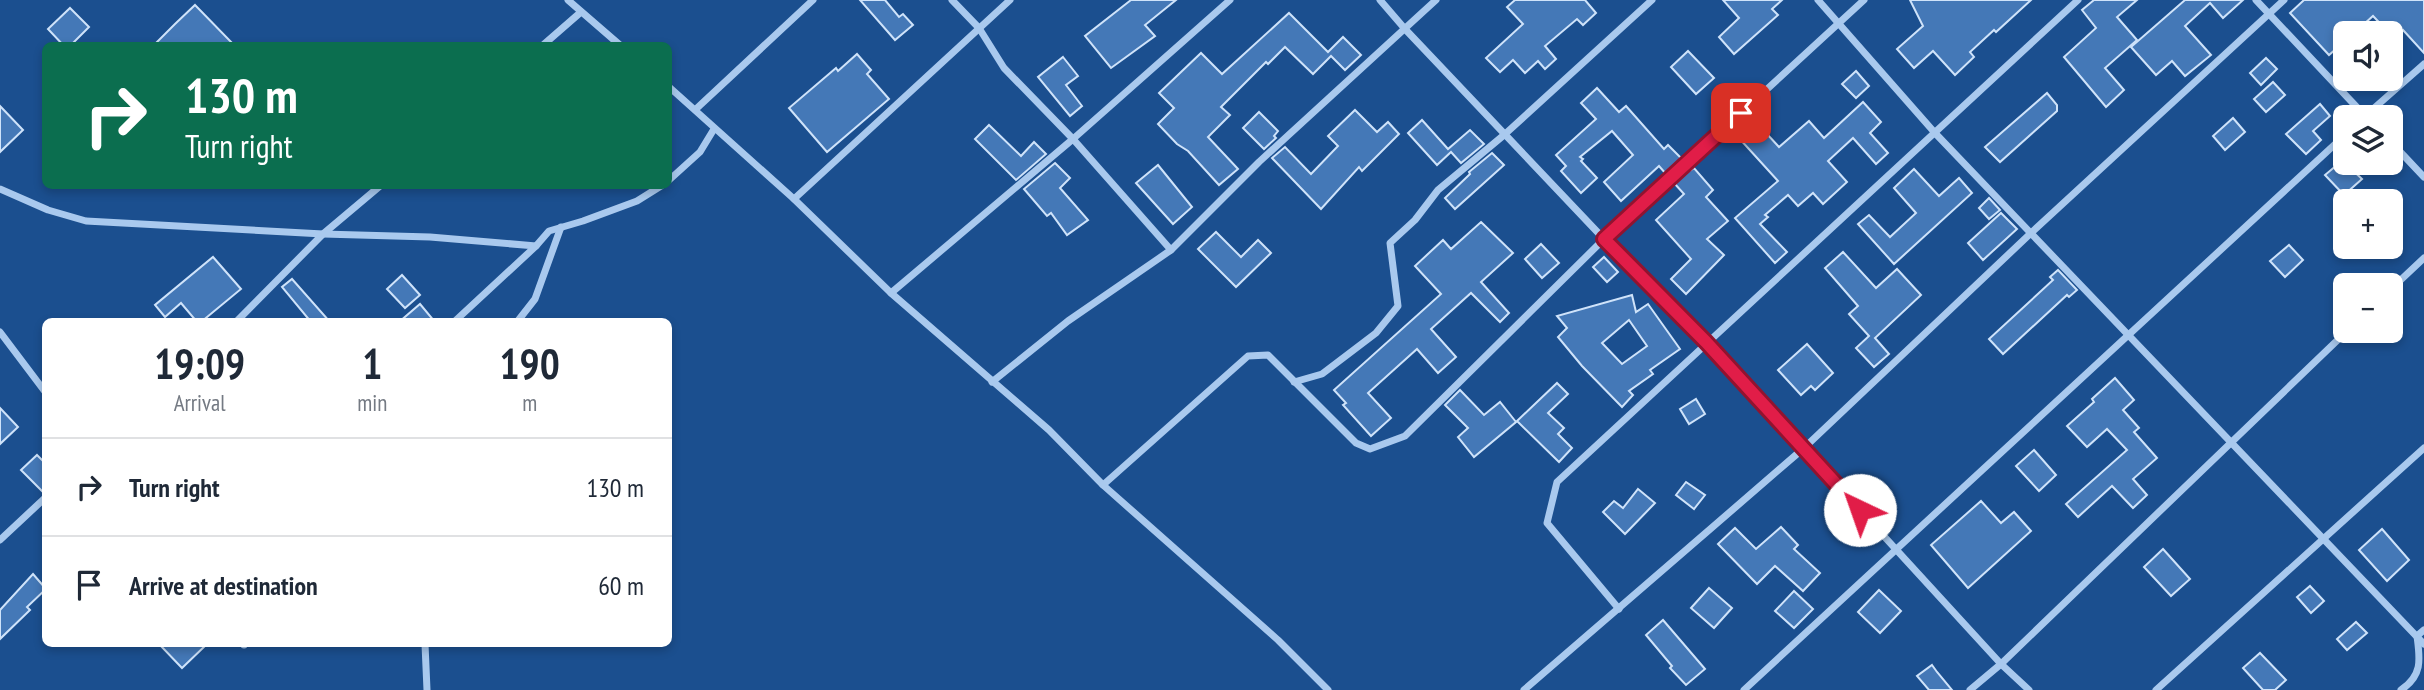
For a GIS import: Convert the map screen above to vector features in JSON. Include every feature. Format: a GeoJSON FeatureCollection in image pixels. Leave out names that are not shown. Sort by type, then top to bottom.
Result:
{"type":"FeatureCollection","features":[{"type":"Feature","properties":{"kind":"street"},"geometry":{"type":"LineString","coordinates":[[696,109],[813,0]]}},
{"type":"Feature","properties":{"kind":"street"},"geometry":{"type":"LineString","coordinates":[[952,0],[979,28],[1004,68],[1073,139],[1171,250]]}},
{"type":"Feature","properties":{"kind":"street"},"geometry":{"type":"LineString","coordinates":[[794,199],[1010,0]]}},
{"type":"Feature","properties":{"kind":"street"},"geometry":{"type":"LineString","coordinates":[[891,293],[1073,139],[1230,0]]}},
{"type":"Feature","properties":{"kind":"street"},"geometry":{"type":"LineString","coordinates":[[1380,0],[1504,135],[1706,342],[2001,664],[2029,690]]}},
{"type":"Feature","properties":{"kind":"street"},"geometry":{"type":"LineString","coordinates":[[992,382],[1068,321],[1171,250],[1259,162],[1436,0]]}},
{"type":"Feature","properties":{"kind":"street"},"geometry":{"type":"LineString","coordinates":[[1294,382],[1322,374],[1376,333],[1398,306],[1390,243],[1415,220],[1438,190],[1504,135],[1652,0]]}},
{"type":"Feature","properties":{"kind":"street"},"geometry":{"type":"LineString","coordinates":[[1818,0],[1935,132],[2424,644]]}},
{"type":"Feature","properties":{"kind":"street"},"geometry":{"type":"LineString","coordinates":[[1103,485],[1248,356],[1268,355],[1356,443],[1370,449],[1405,436],[1604,239],[1864,0]]}},
{"type":"Feature","properties":{"kind":"street"},"geometry":{"type":"LineString","coordinates":[[1619,609],[1547,523],[1557,482],[2078,0]]}},
{"type":"Feature","properties":{"kind":"street"},"geometry":{"type":"LineString","coordinates":[[2256,0],[2354,105]]}},
{"type":"Feature","properties":{"kind":"street"},"geometry":{"type":"LineString","coordinates":[[1524,690],[1804,448],[2031,233],[2284,0]]}},
{"type":"Feature","properties":{"kind":"street"},"geometry":{"type":"LineString","coordinates":[[571,1],[616,42]]}},
{"type":"Feature","properties":{"kind":"street"},"geometry":{"type":"LineString","coordinates":[[547,42],[581,12]]}},
{"type":"Feature","properties":{"kind":"street"},"geometry":{"type":"LineString","coordinates":[[2378,105],[2424,64]]}},
{"type":"Feature","properties":{"kind":"street"},"geometry":{"type":"LineString","coordinates":[[672,89],[794,199],[891,293],[1049,430],[1103,485],[1278,640],[1328,690]]}},
{"type":"Feature","properties":{"kind":"street"},"geometry":{"type":"LineString","coordinates":[[672,177],[700,152],[714,129]]}},
{"type":"Feature","properties":{"kind":"street"},"geometry":{"type":"LineString","coordinates":[[1744,690],[2333,146]]}},
{"type":"Feature","properties":{"kind":"street"},"geometry":{"type":"LineString","coordinates":[[2403,155],[2424,177]]}},
{"type":"Feature","properties":{"kind":"street"},"geometry":{"type":"LineString","coordinates":[[0,189],[48,210],[86,221],[430,237],[536,246]]}},
{"type":"Feature","properties":{"kind":"street"},"geometry":{"type":"LineString","coordinates":[[240,318],[323,234],[376,189]]}},
{"type":"Feature","properties":{"kind":"street"},"geometry":{"type":"LineString","coordinates":[[458,318],[549,231],[637,201],[656,189]]}},
{"type":"Feature","properties":{"kind":"street"},"geometry":{"type":"LineString","coordinates":[[520,318],[536,299],[561,227]]}},
{"type":"Feature","properties":{"kind":"street"},"geometry":{"type":"LineString","coordinates":[[2403,278],[2424,258]]}},
{"type":"Feature","properties":{"kind":"street"},"geometry":{"type":"LineString","coordinates":[[0,332],[42,388]]}},
{"type":"Feature","properties":{"kind":"street"},"geometry":{"type":"LineString","coordinates":[[1970,690],[2001,664],[2334,343]]}},
{"type":"Feature","properties":{"kind":"street"},"geometry":{"type":"LineString","coordinates":[[2156,690],[2424,448]]}},
{"type":"Feature","properties":{"kind":"street"},"geometry":{"type":"LineString","coordinates":[[0,540],[42,501]]}},
{"type":"Feature","properties":{"kind":"street"},"geometry":{"type":"LineString","coordinates":[[2417,636],[2424,630]]}},
{"type":"Feature","properties":{"kind":"street"},"geometry":{"type":"LineString","coordinates":[[2401,690],[2409,685],[2421,664],[2417,636]]}},
{"type":"Feature","properties":{"kind":"street"},"geometry":{"type":"LineString","coordinates":[[425,647],[427,690]]}},
{"type":"Feature","properties":{"kind":"building"},"geometry":{"type":"Polygon","coordinates":[[[860,0],[885,0],[899,17],[903,14],[913,25],[895,40],[860,0]]]}},
{"type":"Feature","properties":{"kind":"building"},"geometry":{"type":"Polygon","coordinates":[[[1131,0],[1176,0],[1145,25],[1155,36],[1111,68],[1085,36],[1131,0]]]}},
{"type":"Feature","properties":{"kind":"building"},"geometry":{"type":"Polygon","coordinates":[[[1515,0],[1585,0],[1596,13],[1583,25],[1577,19],[1545,46],[1556,59],[1545,69],[1538,61],[1525,73],[1513,60],[1500,72],[1486,58],[1523,24],[1507,7],[1515,0]]]}},
{"type":"Feature","properties":{"kind":"building"},"geometry":{"type":"Polygon","coordinates":[[[1723,0],[1782,0],[1772,9],[1778,15],[1734,54],[1719,37],[1739,18],[1723,0]]]}},
{"type":"Feature","properties":{"kind":"building"},"geometry":{"type":"Polygon","coordinates":[[[1910,0],[2031,0],[1970,52],[1974,57],[1955,75],[1933,51],[1914,68],[1897,49],[1923,26],[1910,0]]]}},
{"type":"Feature","properties":{"kind":"building"},"geometry":{"type":"Polygon","coordinates":[[[2094,0],[2137,0],[2117,17],[2137,40],[2105,68],[2124,90],[2106,107],[2064,57],[2096,28],[2082,10],[2094,0]]]}},
{"type":"Feature","properties":{"kind":"building"},"geometry":{"type":"Polygon","coordinates":[[[2185,0],[2243,0],[2223,18],[2210,3],[2185,26],[2211,55],[2185,76],[2172,61],[2156,75],[2131,47],[2185,0]]]}},
{"type":"Feature","properties":{"kind":"building"},"geometry":{"type":"Polygon","coordinates":[[[2304,0],[2424,0],[2424,53],[2403,30],[2403,21],[2378,21],[2373,16],[2367,21],[2333,21],[2333,52],[2329,55],[2290,13],[2304,0]]]}},
{"type":"Feature","properties":{"kind":"building"},"geometry":{"type":"Polygon","coordinates":[[[195,5],[231,42],[157,42],[195,5]]]}},
{"type":"Feature","properties":{"kind":"building"},"geometry":{"type":"Polygon","coordinates":[[[70,8],[89,27],[74,42],[60,42],[48,29],[70,8]]]}},
{"type":"Feature","properties":{"kind":"building"},"geometry":{"type":"Polygon","coordinates":[[[1289,13],[1328,52],[1343,37],[1361,55],[1345,70],[1331,56],[1313,74],[1285,47],[1268,64],[1266,62],[1221,107],[1230,115],[1208,137],[1238,169],[1219,185],[1188,151],[1177,144],[1158,124],[1174,108],[1159,93],[1201,53],[1222,74],[1289,13]]]}},
{"type":"Feature","properties":{"kind":"building"},"geometry":{"type":"Polygon","coordinates":[[[1688,51],[1714,78],[1696,94],[1671,67],[1688,51]]]}},
{"type":"Feature","properties":{"kind":"building"},"geometry":{"type":"Polygon","coordinates":[[[857,54],[871,70],[867,74],[889,99],[827,152],[789,108],[857,54]]]}},
{"type":"Feature","properties":{"kind":"building"},"geometry":{"type":"Polygon","coordinates":[[[1063,57],[1078,76],[1066,85],[1082,106],[1070,116],[1038,77],[1063,57]]]}},
{"type":"Feature","properties":{"kind":"building"},"geometry":{"type":"Polygon","coordinates":[[[2266,58],[2277,69],[2261,85],[2250,73],[2266,58]]]}},
{"type":"Feature","properties":{"kind":"building"},"geometry":{"type":"Polygon","coordinates":[[[1856,71],[1869,86],[1856,98],[1842,84],[1856,71]]]}},
{"type":"Feature","properties":{"kind":"building"},"geometry":{"type":"Polygon","coordinates":[[[2273,82],[2285,95],[2266,112],[2254,99],[2273,82]]]}},
{"type":"Feature","properties":{"kind":"building"},"geometry":{"type":"Polygon","coordinates":[[[1597,88],[1619,112],[1626,106],[1664,149],[1668,145],[1682,159],[1666,174],[1659,166],[1621,201],[1604,182],[1633,155],[1612,131],[1580,157],[1597,178],[1581,193],[1561,171],[1566,166],[1556,155],[1596,119],[1581,103],[1597,88]]]}},
{"type":"Feature","properties":{"kind":"building"},"geometry":{"type":"Polygon","coordinates":[[[2047,93],[2057,105],[2057,111],[2000,162],[1985,147],[2047,93]]]}},
{"type":"Feature","properties":{"kind":"building"},"geometry":{"type":"Polygon","coordinates":[[[1863,102],[1881,122],[1870,133],[1888,153],[1876,164],[1853,138],[1828,161],[1847,182],[1823,204],[1813,193],[1798,206],[1788,195],[1765,215],[1768,217],[1760,224],[1787,252],[1775,263],[1735,218],[1778,181],[1738,137],[1755,121],[1779,147],[1809,121],[1824,138],[1863,102]]]}},
{"type":"Feature","properties":{"kind":"building"},"geometry":{"type":"Polygon","coordinates":[[[2320,104],[2330,116],[2313,131],[2321,140],[2306,154],[2286,134],[2320,104]]]}},
{"type":"Feature","properties":{"kind":"building"},"geometry":{"type":"Polygon","coordinates":[[[0,106],[23,130],[0,152],[0,106]]]}},
{"type":"Feature","properties":{"kind":"building"},"geometry":{"type":"Polygon","coordinates":[[[1355,110],[1377,132],[1388,122],[1399,134],[1362,171],[1359,167],[1321,209],[1272,158],[1285,147],[1311,174],[1338,146],[1328,136],[1355,110]]]}},
{"type":"Feature","properties":{"kind":"building"},"geometry":{"type":"Polygon","coordinates":[[[1259,112],[1278,131],[1274,136],[1276,138],[1264,149],[1243,128],[1259,112]]]}},
{"type":"Feature","properties":{"kind":"building"},"geometry":{"type":"Polygon","coordinates":[[[2233,118],[2245,132],[2225,150],[2213,136],[2233,118]]]}},
{"type":"Feature","properties":{"kind":"building"},"geometry":{"type":"Polygon","coordinates":[[[1422,120],[1448,149],[1470,130],[1484,144],[1461,163],[1451,152],[1437,165],[1408,133],[1422,120]]]}},
{"type":"Feature","properties":{"kind":"building"},"geometry":{"type":"Polygon","coordinates":[[[989,125],[1021,156],[1034,142],[1046,154],[1016,180],[975,139],[989,125]]]}},
{"type":"Feature","properties":{"kind":"building"},"geometry":{"type":"Polygon","coordinates":[[[1492,153],[1504,165],[1455,209],[1445,198],[1469,172],[1492,153]]]}},
{"type":"Feature","properties":{"kind":"building"},"geometry":{"type":"Polygon","coordinates":[[[1055,163],[1070,178],[1060,188],[1088,220],[1067,235],[1051,213],[1047,216],[1024,189],[1055,163]]]}},
{"type":"Feature","properties":{"kind":"building"},"geometry":{"type":"Polygon","coordinates":[[[1158,165],[1192,207],[1173,224],[1136,183],[1158,165]]]}},
{"type":"Feature","properties":{"kind":"building"},"geometry":{"type":"Polygon","coordinates":[[[1690,168],[1694,168],[1713,190],[1706,197],[1728,221],[1707,239],[1724,255],[1686,294],[1671,279],[1691,259],[1656,220],[1684,194],[1674,183],[1690,168]]]}},
{"type":"Feature","properties":{"kind":"building"},"geometry":{"type":"Polygon","coordinates":[[[2333,168],[2333,175],[2358,175],[2362,179],[2351,189],[2338,189],[2325,175],[2333,168]]]}},
{"type":"Feature","properties":{"kind":"building"},"geometry":{"type":"Polygon","coordinates":[[[1914,169],[1939,196],[1959,178],[1972,193],[1894,264],[1858,224],[1869,215],[1890,237],[1916,213],[1894,188],[1914,169]]]}},
{"type":"Feature","properties":{"kind":"building"},"geometry":{"type":"Polygon","coordinates":[[[1989,198],[2000,210],[1989,219],[1979,208],[1989,198]]]}},
{"type":"Feature","properties":{"kind":"building"},"geometry":{"type":"Polygon","coordinates":[[[2001,213],[2017,229],[1983,260],[1968,243],[2001,213]]]}},
{"type":"Feature","properties":{"kind":"building"},"geometry":{"type":"Polygon","coordinates":[[[1481,222],[1513,253],[1481,282],[1509,313],[1500,322],[1471,293],[1431,329],[1456,357],[1438,373],[1417,349],[1368,393],[1391,418],[1371,436],[1343,405],[1346,403],[1334,390],[1441,294],[1415,266],[1443,240],[1451,249],[1481,222]]]}},
{"type":"Feature","properties":{"kind":"building"},"geometry":{"type":"Polygon","coordinates":[[[1216,232],[1241,257],[1258,240],[1271,253],[1236,287],[1198,249],[1216,232]]]}},
{"type":"Feature","properties":{"kind":"building"},"geometry":{"type":"Polygon","coordinates":[[[1541,244],[1559,263],[1542,278],[1525,259],[1541,244]]]}},
{"type":"Feature","properties":{"kind":"building"},"geometry":{"type":"Polygon","coordinates":[[[2289,245],[2303,260],[2285,277],[2270,261],[2289,245]]]}},
{"type":"Feature","properties":{"kind":"building"},"geometry":{"type":"Polygon","coordinates":[[[1843,252],[1876,288],[1897,269],[1921,295],[1875,338],[1889,354],[1874,367],[1856,348],[1869,336],[1849,314],[1858,306],[1825,268],[1843,252]]]}},
{"type":"Feature","properties":{"kind":"building"},"geometry":{"type":"Polygon","coordinates":[[[213,257],[241,289],[206,318],[194,318],[181,303],[165,317],[155,305],[213,257]]]}},
{"type":"Feature","properties":{"kind":"building"},"geometry":{"type":"Polygon","coordinates":[[[1604,257],[1618,272],[1607,282],[1593,267],[1604,257]]]}},
{"type":"Feature","properties":{"kind":"building"},"geometry":{"type":"Polygon","coordinates":[[[2058,270],[2077,290],[2069,297],[2067,295],[2003,354],[1989,339],[2053,280],[2050,277],[2058,270]]]}},
{"type":"Feature","properties":{"kind":"building"},"geometry":{"type":"Polygon","coordinates":[[[402,275],[420,295],[405,308],[387,289],[402,275]]]}},
{"type":"Feature","properties":{"kind":"building"},"geometry":{"type":"Polygon","coordinates":[[[292,279],[326,318],[308,318],[282,287],[292,279]]]}},
{"type":"Feature","properties":{"kind":"building"},"geometry":{"type":"Polygon","coordinates":[[[1632,295],[1636,312],[1648,304],[1680,349],[1650,370],[1653,374],[1629,391],[1633,395],[1622,407],[1558,337],[1567,328],[1557,316],[1632,295]],[[1629,320],[1602,343],[1622,364],[1647,346],[1629,320]]]}},
{"type":"Feature","properties":{"kind":"building"},"geometry":{"type":"Polygon","coordinates":[[[420,304],[432,318],[404,318],[420,304]]]}},
{"type":"Feature","properties":{"kind":"building"},"geometry":{"type":"Polygon","coordinates":[[[1807,344],[1833,373],[1815,390],[1811,386],[1801,395],[1778,370],[1807,344]]]}},
{"type":"Feature","properties":{"kind":"building"},"geometry":{"type":"Polygon","coordinates":[[[2115,378],[2134,400],[2123,410],[2139,428],[2134,432],[2157,458],[2133,479],[2147,495],[2133,508],[2112,486],[2078,517],[2066,504],[2127,450],[2107,429],[2087,447],[2067,426],[2094,402],[2092,399],[2115,378]]]}},
{"type":"Feature","properties":{"kind":"building"},"geometry":{"type":"Polygon","coordinates":[[[1557,383],[1568,394],[1548,413],[1564,428],[1558,434],[1572,448],[1559,462],[1517,421],[1557,383]]]}},
{"type":"Feature","properties":{"kind":"building"},"geometry":{"type":"Polygon","coordinates":[[[1460,390],[1484,415],[1500,402],[1516,422],[1474,457],[1458,437],[1468,428],[1445,405],[1460,390]]]}},
{"type":"Feature","properties":{"kind":"building"},"geometry":{"type":"Polygon","coordinates":[[[1696,399],[1705,414],[1689,424],[1680,409],[1696,399]]]}},
{"type":"Feature","properties":{"kind":"building"},"geometry":{"type":"Polygon","coordinates":[[[0,408],[18,427],[0,444],[0,408]]]}},
{"type":"Feature","properties":{"kind":"building"},"geometry":{"type":"Polygon","coordinates":[[[2034,450],[2056,475],[2039,491],[2016,466],[2034,450]]]}},
{"type":"Feature","properties":{"kind":"building"},"geometry":{"type":"Polygon","coordinates":[[[37,455],[42,460],[42,491],[21,470],[37,455]]]}},
{"type":"Feature","properties":{"kind":"building"},"geometry":{"type":"Polygon","coordinates":[[[1686,482],[1705,495],[1694,509],[1676,495],[1686,482]]]}},
{"type":"Feature","properties":{"kind":"building"},"geometry":{"type":"Polygon","coordinates":[[[1638,489],[1655,503],[1625,534],[1603,512],[1614,501],[1623,508],[1638,489]]]}},
{"type":"Feature","properties":{"kind":"building"},"geometry":{"type":"Polygon","coordinates":[[[1981,501],[2001,523],[2014,512],[2031,531],[1968,588],[1931,545],[1981,501]]]}},
{"type":"Feature","properties":{"kind":"building"},"geometry":{"type":"Polygon","coordinates":[[[1781,527],[1798,545],[1794,549],[1820,573],[1803,591],[1775,566],[1757,584],[1718,544],[1735,528],[1756,549],[1781,527]]]}},
{"type":"Feature","properties":{"kind":"building"},"geometry":{"type":"Polygon","coordinates":[[[2382,529],[2409,560],[2387,581],[2359,550],[2382,529]]]}},
{"type":"Feature","properties":{"kind":"building"},"geometry":{"type":"Polygon","coordinates":[[[2163,549],[2190,579],[2171,596],[2144,567],[2163,549]]]}},
{"type":"Feature","properties":{"kind":"building"},"geometry":{"type":"Polygon","coordinates":[[[33,574],[42,584],[42,593],[27,607],[30,610],[0,639],[0,610],[33,574]]]}},
{"type":"Feature","properties":{"kind":"building"},"geometry":{"type":"Polygon","coordinates":[[[2310,586],[2324,601],[2311,613],[2297,597],[2310,586]]]}},
{"type":"Feature","properties":{"kind":"building"},"geometry":{"type":"Polygon","coordinates":[[[1709,588],[1732,608],[1714,628],[1691,608],[1709,588]]]}},
{"type":"Feature","properties":{"kind":"building"},"geometry":{"type":"Polygon","coordinates":[[[1879,590],[1901,611],[1880,633],[1858,612],[1879,590]]]}},
{"type":"Feature","properties":{"kind":"building"},"geometry":{"type":"Polygon","coordinates":[[[1794,591],[1813,609],[1794,628],[1775,611],[1794,591]]]}},
{"type":"Feature","properties":{"kind":"building"},"geometry":{"type":"Polygon","coordinates":[[[1663,620],[1705,669],[1686,685],[1646,635],[1663,620]]]}},
{"type":"Feature","properties":{"kind":"building"},"geometry":{"type":"Polygon","coordinates":[[[2356,622],[2367,633],[2347,650],[2337,639],[2356,622]]]}},
{"type":"Feature","properties":{"kind":"building"},"geometry":{"type":"Polygon","coordinates":[[[162,647],[204,647],[182,668],[162,647]]]}},
{"type":"Feature","properties":{"kind":"building"},"geometry":{"type":"Polygon","coordinates":[[[2260,653],[2286,680],[2275,690],[2263,690],[2243,668],[2260,653]]]}},
{"type":"Feature","properties":{"kind":"building"},"geometry":{"type":"Polygon","coordinates":[[[1932,665],[1952,690],[1929,690],[1917,676],[1932,665]]]}},
{"type":"Feature","properties":{"kind":"route"},"geometry":{"type":"LineString","coordinates":[[1741,113],[1604,239],[1706,342],[1860,510]]}}]}
